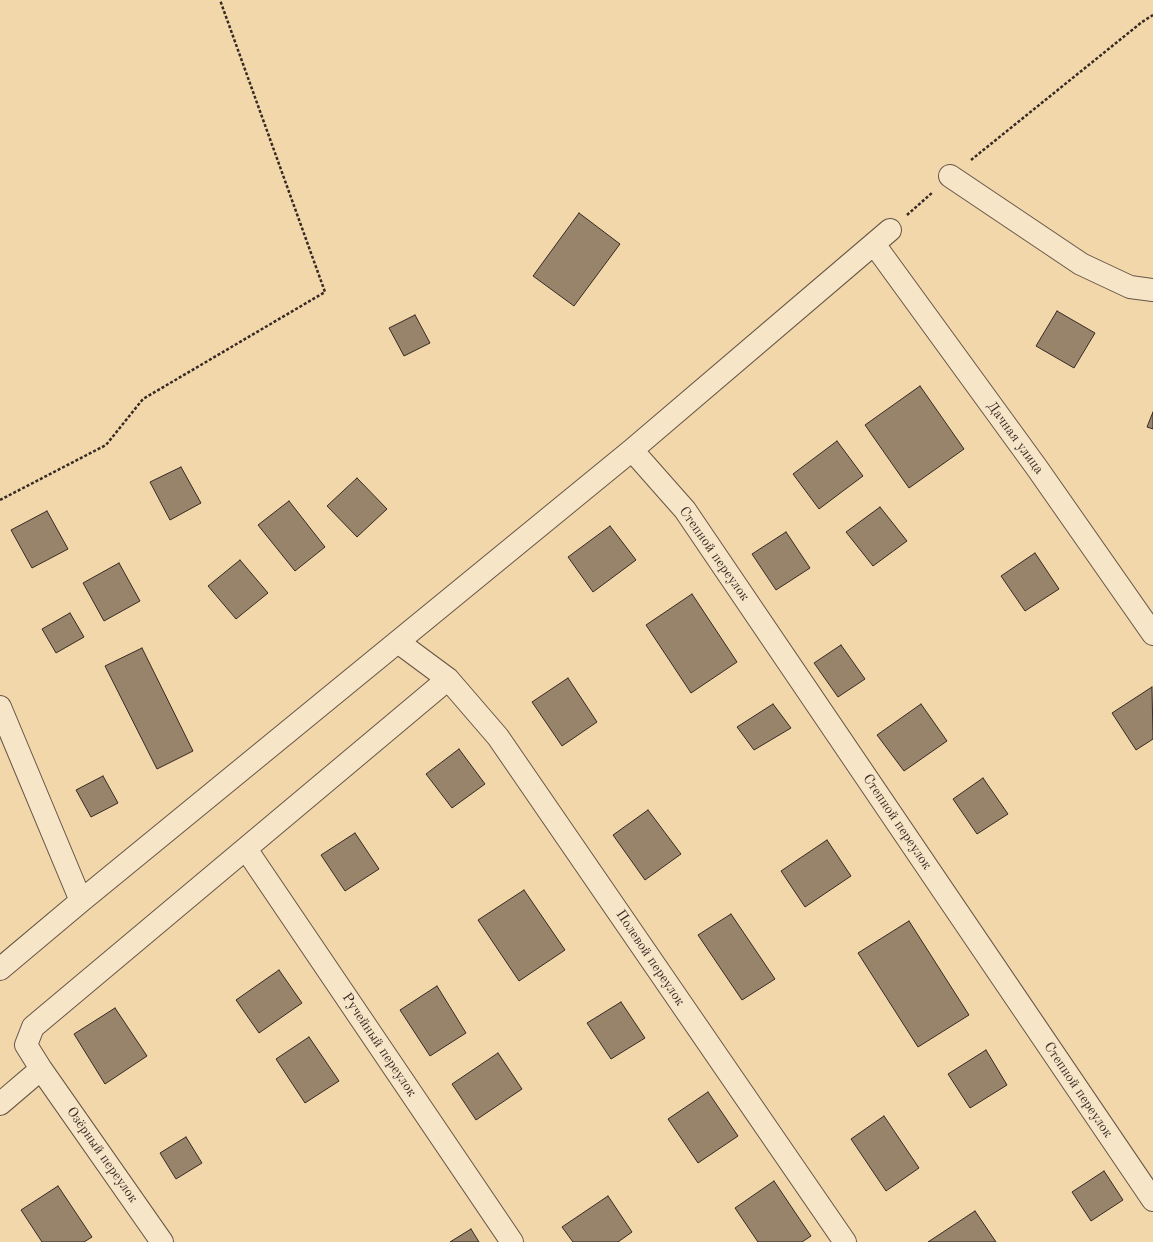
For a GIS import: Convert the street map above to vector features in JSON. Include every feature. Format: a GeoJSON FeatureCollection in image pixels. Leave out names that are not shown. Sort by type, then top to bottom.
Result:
{"type":"FeatureCollection","features":[{"type":"Feature","properties":{"kind":"street"},"geometry":{"type":"LineString","coordinates":[[950,176],[1081,264],[1130,287],[1153,290]]}},
{"type":"Feature","properties":{"kind":"street"},"geometry":{"type":"LineString","coordinates":[[0,969],[632,450],[882,237]]}},
{"type":"Feature","properties":{"kind":"street","name":"Дачная улица"},"geometry":{"type":"LineString","coordinates":[[882,237],[1037,468],[1153,634]]}},
{"type":"Feature","properties":{"kind":"street","name":"Степной переулок"},"geometry":{"type":"LineString","coordinates":[[632,450],[685,510],[1153,1200]]}},
{"type":"Feature","properties":{"kind":"street","name":"Полевой переулок"},"geometry":{"type":"LineString","coordinates":[[398,642],[448,679],[498,737],[845,1242]]}},
{"type":"Feature","properties":{"kind":"street"},"geometry":{"type":"LineString","coordinates":[[246,848],[448,679]]}},
{"type":"Feature","properties":{"kind":"street"},"geometry":{"type":"LineString","coordinates":[[0,707],[81,901]]}},
{"type":"Feature","properties":{"kind":"street","name":"Озёрный переулок"},"geometry":{"type":"LineString","coordinates":[[162,1242],[26,1045],[33,1027],[246,848]]}},
{"type":"Feature","properties":{"kind":"street","name":"Ручейный переулок"},"geometry":{"type":"LineString","coordinates":[[246,848],[512,1242]]}},
{"type":"Feature","properties":{"kind":"street"},"geometry":{"type":"LineString","coordinates":[[0,1104],[42,1069]]}},
{"type":"Feature","properties":{"kind":"path"},"geometry":{"type":"LineString","coordinates":[[0,500],[106,445],[143,399],[326,292],[220,0]]}},
{"type":"Feature","properties":{"kind":"path"},"geometry":{"type":"LineString","coordinates":[[882,237],[950,176],[1142,22],[1153,15]]}},
{"type":"Feature","properties":{"kind":"building"},"geometry":{"type":"Polygon","coordinates":[[[579,213],[620,244],[574,306],[533,276],[579,213]]]}},
{"type":"Feature","properties":{"kind":"building"},"geometry":{"type":"Polygon","coordinates":[[[1057,311],[1095,333],[1074,368],[1036,346],[1057,311]]]}},
{"type":"Feature","properties":{"kind":"building"},"geometry":{"type":"Polygon","coordinates":[[[415,315],[430,343],[404,356],[389,328],[415,315]]]}},
{"type":"Feature","properties":{"kind":"building"},"geometry":{"type":"Polygon","coordinates":[[[920,386],[964,449],[909,488],[865,425],[920,386]]]}},
{"type":"Feature","properties":{"kind":"building"},"geometry":{"type":"Polygon","coordinates":[[[1153,412],[1153,429],[1147,427],[1153,412]]]}},
{"type":"Feature","properties":{"kind":"building"},"geometry":{"type":"Polygon","coordinates":[[[837,441],[863,476],[819,509],[793,474],[837,441]]]}},
{"type":"Feature","properties":{"kind":"building"},"geometry":{"type":"Polygon","coordinates":[[[181,467],[201,503],[170,520],[150,482],[181,467]]]}},
{"type":"Feature","properties":{"kind":"building"},"geometry":{"type":"Polygon","coordinates":[[[357,478],[387,509],[357,537],[327,506],[357,478]]]}},
{"type":"Feature","properties":{"kind":"building"},"geometry":{"type":"Polygon","coordinates":[[[289,501],[325,547],[295,571],[258,525],[289,501]]]}},
{"type":"Feature","properties":{"kind":"building"},"geometry":{"type":"Polygon","coordinates":[[[880,507],[907,541],[873,566],[846,532],[880,507]]]}},
{"type":"Feature","properties":{"kind":"building"},"geometry":{"type":"Polygon","coordinates":[[[47,511],[68,549],[32,568],[11,530],[47,511]]]}},
{"type":"Feature","properties":{"kind":"building"},"geometry":{"type":"Polygon","coordinates":[[[610,526],[636,560],[593,592],[568,557],[610,526]]]}},
{"type":"Feature","properties":{"kind":"building"},"geometry":{"type":"Polygon","coordinates":[[[786,532],[810,568],[776,590],[752,554],[786,532]]]}},
{"type":"Feature","properties":{"kind":"building"},"geometry":{"type":"Polygon","coordinates":[[[1035,553],[1059,589],[1025,611],[1001,576],[1035,553]]]}},
{"type":"Feature","properties":{"kind":"building"},"geometry":{"type":"Polygon","coordinates":[[[240,560],[268,593],[236,619],[208,586],[240,560]]]}},
{"type":"Feature","properties":{"kind":"building"},"geometry":{"type":"Polygon","coordinates":[[[119,563],[140,601],[104,621],[83,583],[119,563]]]}},
{"type":"Feature","properties":{"kind":"building"},"geometry":{"type":"Polygon","coordinates":[[[692,594],[737,662],[691,693],[646,625],[692,594]]]}},
{"type":"Feature","properties":{"kind":"building"},"geometry":{"type":"Polygon","coordinates":[[[70,613],[84,637],[56,653],[42,629],[70,613]]]}},
{"type":"Feature","properties":{"kind":"building"},"geometry":{"type":"Polygon","coordinates":[[[841,645],[865,679],[838,697],[814,663],[841,645]]]}},
{"type":"Feature","properties":{"kind":"building"},"geometry":{"type":"Polygon","coordinates":[[[142,648],[193,751],[157,769],[105,666],[142,648]]]}},
{"type":"Feature","properties":{"kind":"building"},"geometry":{"type":"Polygon","coordinates":[[[568,678],[597,722],[562,746],[532,702],[568,678]]]}},
{"type":"Feature","properties":{"kind":"building"},"geometry":{"type":"Polygon","coordinates":[[[1152,687],[1153,739],[1136,750],[1112,713],[1152,687]]]}},
{"type":"Feature","properties":{"kind":"building"},"geometry":{"type":"Polygon","coordinates":[[[773,704],[791,728],[754,750],[737,727],[773,704]]]}},
{"type":"Feature","properties":{"kind":"building"},"geometry":{"type":"Polygon","coordinates":[[[921,704],[947,741],[904,771],[877,735],[921,704]]]}},
{"type":"Feature","properties":{"kind":"building"},"geometry":{"type":"Polygon","coordinates":[[[459,749],[485,784],[452,808],[426,774],[459,749]]]}},
{"type":"Feature","properties":{"kind":"building"},"geometry":{"type":"Polygon","coordinates":[[[103,776],[118,803],[91,817],[76,790],[103,776]]]}},
{"type":"Feature","properties":{"kind":"building"},"geometry":{"type":"Polygon","coordinates":[[[983,778],[1008,814],[977,834],[953,799],[983,778]]]}},
{"type":"Feature","properties":{"kind":"building"},"geometry":{"type":"Polygon","coordinates":[[[648,810],[681,854],[645,880],[613,835],[648,810]]]}},
{"type":"Feature","properties":{"kind":"building"},"geometry":{"type":"Polygon","coordinates":[[[355,833],[379,869],[345,891],[321,855],[355,833]]]}},
{"type":"Feature","properties":{"kind":"building"},"geometry":{"type":"Polygon","coordinates":[[[827,840],[851,876],[805,907],[781,871],[827,840]]]}},
{"type":"Feature","properties":{"kind":"building"},"geometry":{"type":"Polygon","coordinates":[[[524,890],[565,950],[519,981],[478,920],[524,890]]]}},
{"type":"Feature","properties":{"kind":"building"},"geometry":{"type":"Polygon","coordinates":[[[731,914],[775,979],[742,1000],[698,935],[731,914]]]}},
{"type":"Feature","properties":{"kind":"building"},"geometry":{"type":"Polygon","coordinates":[[[909,921],[969,1015],[918,1047],[858,953],[909,921]]]}},
{"type":"Feature","properties":{"kind":"building"},"geometry":{"type":"Polygon","coordinates":[[[279,970],[302,1003],[259,1033],[236,1000],[279,970]]]}},
{"type":"Feature","properties":{"kind":"building"},"geometry":{"type":"Polygon","coordinates":[[[437,986],[466,1033],[430,1056],[400,1010],[437,986]]]}},
{"type":"Feature","properties":{"kind":"building"},"geometry":{"type":"Polygon","coordinates":[[[621,1002],[645,1038],[611,1059],[587,1023],[621,1002]]]}},
{"type":"Feature","properties":{"kind":"building"},"geometry":{"type":"Polygon","coordinates":[[[115,1008],[147,1056],[105,1084],[74,1034],[115,1008]]]}},
{"type":"Feature","properties":{"kind":"building"},"geometry":{"type":"Polygon","coordinates":[[[309,1037],[339,1081],[305,1103],[276,1059],[309,1037]]]}},
{"type":"Feature","properties":{"kind":"building"},"geometry":{"type":"Polygon","coordinates":[[[986,1050],[1007,1085],[970,1108],[948,1074],[986,1050]]]}},
{"type":"Feature","properties":{"kind":"building"},"geometry":{"type":"Polygon","coordinates":[[[498,1053],[522,1089],[476,1120],[452,1084],[498,1053]]]}},
{"type":"Feature","properties":{"kind":"building"},"geometry":{"type":"Polygon","coordinates":[[[708,1092],[738,1136],[698,1163],[668,1119],[708,1092]]]}},
{"type":"Feature","properties":{"kind":"building"},"geometry":{"type":"Polygon","coordinates":[[[884,1116],[919,1168],[886,1191],[851,1139],[884,1116]]]}},
{"type":"Feature","properties":{"kind":"building"},"geometry":{"type":"Polygon","coordinates":[[[186,1137],[202,1163],[176,1179],[160,1153],[186,1137]]]}},
{"type":"Feature","properties":{"kind":"building"},"geometry":{"type":"Polygon","coordinates":[[[1104,1171],[1123,1200],[1091,1221],[1072,1192],[1104,1171]]]}},
{"type":"Feature","properties":{"kind":"building"},"geometry":{"type":"Polygon","coordinates":[[[774,1181],[811,1236],[802,1242],[758,1242],[735,1208],[774,1181]]]}},
{"type":"Feature","properties":{"kind":"building"},"geometry":{"type":"Polygon","coordinates":[[[58,1186],[92,1237],[84,1242],[42,1242],[21,1210],[58,1186]]]}},
{"type":"Feature","properties":{"kind":"building"},"geometry":{"type":"Polygon","coordinates":[[[608,1196],[632,1232],[618,1242],[573,1242],[562,1227],[608,1196]]]}},
{"type":"Feature","properties":{"kind":"building"},"geometry":{"type":"Polygon","coordinates":[[[975,1211],[996,1242],[928,1242],[975,1211]]]}},
{"type":"Feature","properties":{"kind":"building"},"geometry":{"type":"Polygon","coordinates":[[[471,1229],[479,1242],[450,1242],[471,1229]]]}}]}
